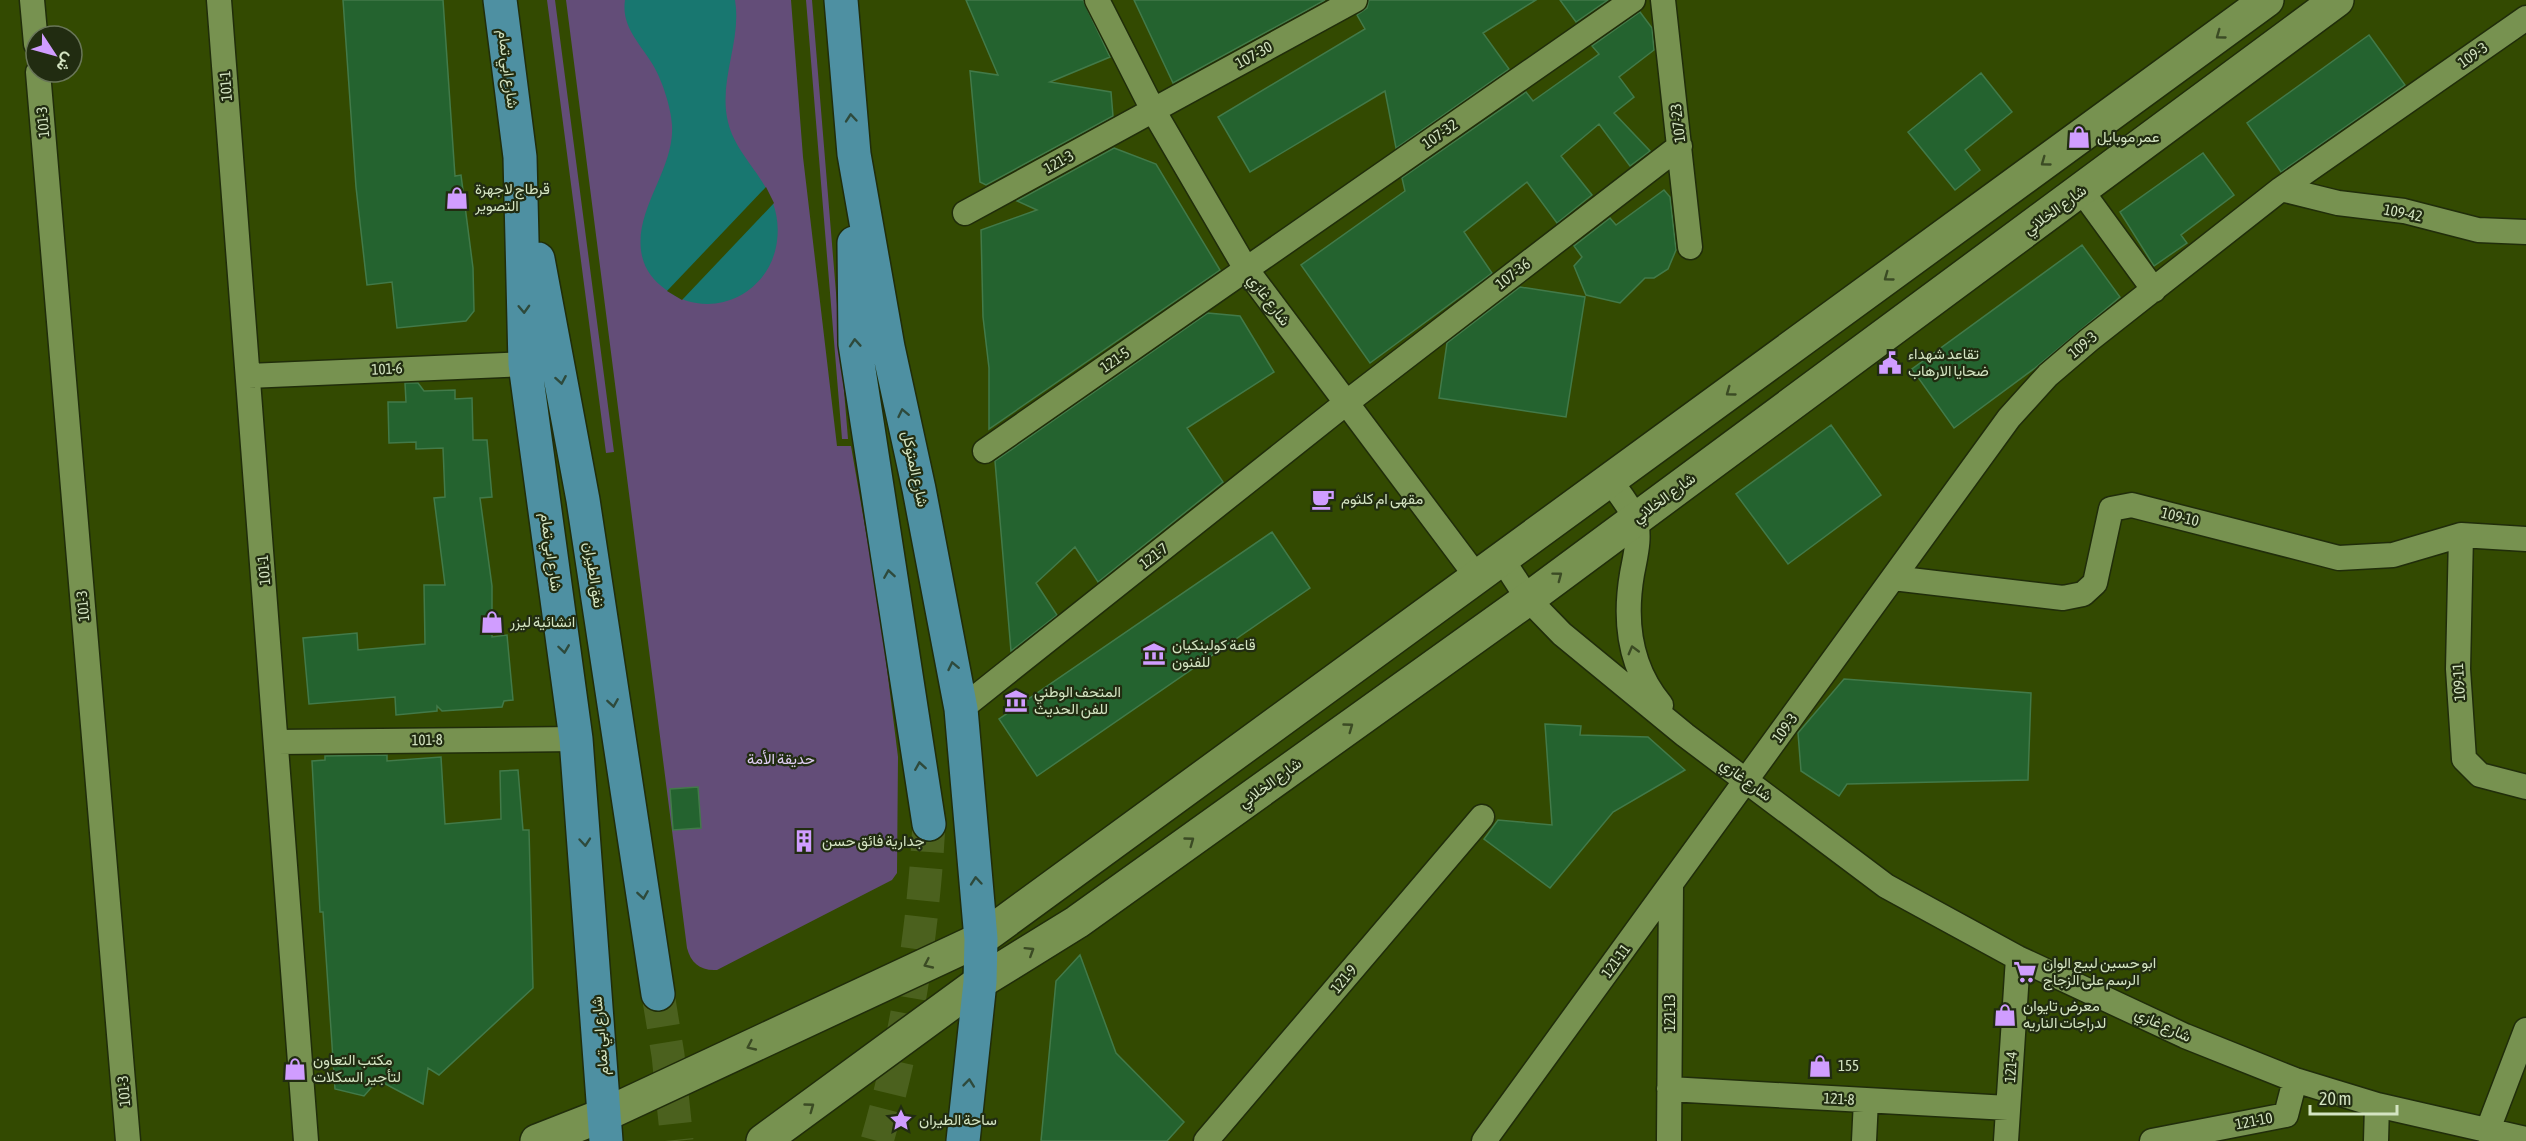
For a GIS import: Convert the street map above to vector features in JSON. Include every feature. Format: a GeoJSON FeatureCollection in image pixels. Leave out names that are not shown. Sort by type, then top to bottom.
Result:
{"type":"FeatureCollection","features":[{"type":"Feature","properties":{"kind":"main road","name":"شارع ابي تمام"},"geometry":{"type":"LineString","coordinates":[[500,0],[520,157],[525,364],[576,739],[606,1128]]}},
{"type":"Feature","properties":{"kind":"main road","name":"شارع المتوكل"},"geometry":{"type":"LineString","coordinates":[[841,0],[854,154],[888,346],[920,489],[962,709],[981,939]]}},
{"type":"Feature","properties":{"kind":"main road"},"geometry":{"type":"LineString","coordinates":[[537,1141],[606,1128],[981,939],[2267,0]]}},
{"type":"Feature","properties":{"kind":"main road","name":"شارع الخلاني"},"geometry":{"type":"LineString","coordinates":[[981,982],[1077,922],[1528,599],[2337,0]]}},
{"type":"Feature","properties":{"kind":"main road"},"geometry":{"type":"LineString","coordinates":[[854,154],[855,344],[929,824]]}},
{"type":"Feature","properties":{"kind":"main road","name":"نفق الطيران"},"geometry":{"type":"LineString","coordinates":[[520,157],[583,500],[658,994]]}},
{"type":"Feature","properties":{"kind":"main road"},"geometry":{"type":"LineString","coordinates":[[963,1141],[981,982],[981,939]]}},
{"type":"Feature","properties":{"kind":"main road"},"geometry":{"type":"LineString","coordinates":[[763,1141],[981,982]]}},
{"type":"Feature","properties":{"kind":"street"},"geometry":{"type":"LineString","coordinates":[[32,0],[34,24]]}},
{"type":"Feature","properties":{"kind":"street","name":"101-1"},"geometry":{"type":"LineString","coordinates":[[219,0],[278,742],[306,1141]]}},
{"type":"Feature","properties":{"kind":"street","name":"شارع غازي"},"geometry":{"type":"LineString","coordinates":[[1097,0],[1153,110],[1246,269],[1346,403],[1489,568],[1528,599],[1562,634],[1685,735],[1886,886],[2018,958],[2185,1036],[2295,1080],[2377,1105],[2526,1139]]}},
{"type":"Feature","properties":{"kind":"street","name":"107-30"},"geometry":{"type":"LineString","coordinates":[[1153,110],[1355,0]]}},
{"type":"Feature","properties":{"kind":"street","name":"107-32"},"geometry":{"type":"LineString","coordinates":[[1246,269],[1633,0]]}},
{"type":"Feature","properties":{"kind":"street","name":"107-23"},"geometry":{"type":"LineString","coordinates":[[1663,0],[1690,247]]}},
{"type":"Feature","properties":{"kind":"street","name":"109-3"},"geometry":{"type":"LineString","coordinates":[[1747,781],[2009,418],[2048,375],[2281,189],[2526,18]]}},
{"type":"Feature","properties":{"kind":"street","name":"101-3"},"geometry":{"type":"LineString","coordinates":[[39,84],[128,1141]]}},
{"type":"Feature","properties":{"kind":"street","name":"121-3"},"geometry":{"type":"LineString","coordinates":[[965,213],[1153,110]]}},
{"type":"Feature","properties":{"kind":"street","name":"107-36"},"geometry":{"type":"LineString","coordinates":[[1346,403],[1680,146]]}},
{"type":"Feature","properties":{"kind":"street","name":"109-42"},"geometry":{"type":"LineString","coordinates":[[2281,189],[2338,203],[2404,211],[2478,230],[2526,232]]}},
{"type":"Feature","properties":{"kind":"street"},"geometry":{"type":"LineString","coordinates":[[2081,190],[2154,290]]}},
{"type":"Feature","properties":{"kind":"street","name":"121-5"},"geometry":{"type":"LineString","coordinates":[[985,451],[1246,269]]}},
{"type":"Feature","properties":{"kind":"street","name":"101-6"},"geometry":{"type":"LineString","coordinates":[[248,376],[525,364]]}},
{"type":"Feature","properties":{"kind":"street","name":"121-7"},"geometry":{"type":"LineString","coordinates":[[962,709],[1346,403]]}},
{"type":"Feature","properties":{"kind":"street","name":"شارع غازي"},"geometry":{"type":"LineString","coordinates":[[1610,480],[1635,519],[1637,548],[1629,593],[1628,620],[1631,647],[1640,673],[1654,697],[1685,735]]}},
{"type":"Feature","properties":{"kind":"street","name":"109-10"},"geometry":{"type":"LineString","coordinates":[[1893,578],[2062,598],[2083,594],[2095,583],[2111,509],[2132,505],[2339,558],[2393,555],[2461,535],[2526,539]]}},
{"type":"Feature","properties":{"kind":"street","name":"109-11"},"geometry":{"type":"LineString","coordinates":[[2461,535],[2458,669],[2464,759],[2480,775],[2526,787]]}},
{"type":"Feature","properties":{"kind":"street","name":"101-8"},"geometry":{"type":"LineString","coordinates":[[278,742],[576,739]]}},
{"type":"Feature","properties":{"kind":"street","name":"121-11"},"geometry":{"type":"LineString","coordinates":[[1485,1141],[1747,781]]}},
{"type":"Feature","properties":{"kind":"street","name":"121-9"},"geometry":{"type":"LineString","coordinates":[[1206,1141],[1482,817]]}},
{"type":"Feature","properties":{"kind":"street","name":"121-13"},"geometry":{"type":"LineString","coordinates":[[1669,1141],[1671,885]]}},
{"type":"Feature","properties":{"kind":"street","name":"121-4"},"geometry":{"type":"LineString","coordinates":[[2006,1141],[2018,958]]}},
{"type":"Feature","properties":{"kind":"street"},"geometry":{"type":"LineString","coordinates":[[2487,1131],[2526,1030]]}},
{"type":"Feature","properties":{"kind":"street","name":"121-10"},"geometry":{"type":"LineString","coordinates":[[2152,1141],[2286,1115],[2295,1080]]}},
{"type":"Feature","properties":{"kind":"street","name":"121-8"},"geometry":{"type":"LineString","coordinates":[[1669,1089],[2008,1108]]}},
{"type":"Feature","properties":{"kind":"street"},"geometry":{"type":"LineString","coordinates":[[1864,1141],[1866,1100]]}},
{"type":"Feature","properties":{"kind":"street"},"geometry":{"type":"LineString","coordinates":[[2376,1141],[2377,1105]]}},
{"type":"Feature","properties":{"kind":"green space"},"geometry":{"type":"Polygon","coordinates":[[[547,0],[555,0],[614,452],[606,453],[547,0]]]}},
{"type":"Feature","properties":{"kind":"green space","name":"حديقة الأمة"},"geometry":{"type":"Polygon","coordinates":[[[566,0],[791,0],[803,157],[837,446],[851,446],[880,613],[898,757],[897,873],[892,880],[717,970],[697,965],[687,948],[566,0]]]}},
{"type":"Feature","properties":{"kind":"green space"},"geometry":{"type":"Polygon","coordinates":[[[806,0],[812,0],[848,439],[842,439],[806,0]]]}},
{"type":"Feature","properties":{"kind":"water"},"geometry":{"type":"Polygon","coordinates":[[[625,0],[735,0],[735,30],[726,91],[728,122],[733,137],[774,205],[777,241],[772,260],[763,276],[750,289],[734,298],[717,303],[700,304],[682,299],[657,282],[650,275],[643,261],[641,239],[643,223],[667,158],[672,125],[668,102],[660,78],[629,27],[625,0]]]}},
{"type":"Feature","properties":{"kind":"pier"},"geometry":{"type":"Polygon","coordinates":[[[766,187],[774,203],[682,300],[667,291],[766,187]]]}},
{"type":"Feature","properties":{"kind":"building"},"geometry":{"type":"Polygon","coordinates":[[[343,0],[443,0],[455,176],[461,175],[473,268],[474,311],[466,321],[397,328],[392,282],[367,285],[356,187],[343,0]]]}},
{"type":"Feature","properties":{"kind":"building"},"geometry":{"type":"Polygon","coordinates":[[[966,0],[1083,0],[1110,57],[1050,82],[1111,92],[1113,116],[986,185],[980,182],[970,71],[998,75],[966,0]]]}},
{"type":"Feature","properties":{"kind":"building"},"geometry":{"type":"Polygon","coordinates":[[[1134,0],[1325,0],[1173,83],[1134,0]]]}},
{"type":"Feature","properties":{"kind":"building"},"geometry":{"type":"Polygon","coordinates":[[[1369,0],[1536,0],[1483,33],[1509,69],[1396,148],[1385,91],[1250,172],[1218,117],[1365,29],[1357,15],[1367,8],[1369,0]]]}},
{"type":"Feature","properties":{"kind":"building"},"geometry":{"type":"Polygon","coordinates":[[[1560,0],[1608,0],[1576,22],[1560,0]]]}},
{"type":"Feature","properties":{"kind":"building"},"geometry":{"type":"Polygon","coordinates":[[[1640,12],[1652,28],[1654,50],[1619,77],[1634,97],[1614,113],[1650,151],[1630,166],[1599,124],[1561,156],[1592,195],[1557,223],[1527,182],[1464,232],[1492,273],[1370,363],[1301,265],[1405,191],[1402,178],[1526,92],[1533,101],[1599,54],[1592,46],[1640,12]]]}},
{"type":"Feature","properties":{"kind":"building"},"geometry":{"type":"Polygon","coordinates":[[[2369,35],[2405,85],[2281,172],[2247,123],[2369,35]]]}},
{"type":"Feature","properties":{"kind":"building"},"geometry":{"type":"Polygon","coordinates":[[[1981,73],[2012,112],[1965,150],[1980,170],[1955,190],[1908,132],[1981,73]]]}},
{"type":"Feature","properties":{"kind":"building"},"geometry":{"type":"Polygon","coordinates":[[[1114,148],[1156,164],[1220,270],[989,429],[989,368],[983,317],[981,230],[1037,210],[1017,201],[1114,148]]]}},
{"type":"Feature","properties":{"kind":"building"},"geometry":{"type":"Polygon","coordinates":[[[2203,153],[2234,195],[2181,235],[2187,243],[2154,266],[2120,212],[2203,153]]]}},
{"type":"Feature","properties":{"kind":"building"},"geometry":{"type":"Polygon","coordinates":[[[1664,190],[1670,197],[1676,250],[1668,269],[1654,278],[1645,278],[1620,303],[1586,295],[1574,266],[1582,257],[1574,246],[1610,218],[1616,225],[1664,190]]]}},
{"type":"Feature","properties":{"kind":"building"},"geometry":{"type":"Polygon","coordinates":[[[2082,245],[2120,297],[2035,368],[1954,428],[1912,369],[2082,245]]]}},
{"type":"Feature","properties":{"kind":"building"},"geometry":{"type":"Polygon","coordinates":[[[1520,287],[1585,297],[1566,417],[1439,398],[1447,343],[1520,287]]]}},
{"type":"Feature","properties":{"kind":"building"},"geometry":{"type":"Polygon","coordinates":[[[1208,313],[1240,316],[1274,372],[1187,428],[1223,482],[1098,582],[1075,547],[1036,583],[1057,615],[1011,651],[995,461],[1208,313]]]}},
{"type":"Feature","properties":{"kind":"building"},"geometry":{"type":"Polygon","coordinates":[[[405,383],[418,383],[424,391],[455,390],[455,399],[472,398],[473,440],[487,440],[492,497],[480,498],[492,586],[492,637],[507,635],[513,700],[504,701],[502,707],[442,711],[437,706],[437,711],[396,715],[395,697],[309,704],[303,638],[357,633],[358,650],[425,644],[424,585],[445,585],[434,498],[445,497],[443,448],[416,449],[416,442],[389,443],[388,402],[406,402],[405,383]]]}},
{"type":"Feature","properties":{"kind":"building"},"geometry":{"type":"Polygon","coordinates":[[[1831,425],[1881,495],[1788,564],[1736,494],[1831,425]]]}},
{"type":"Feature","properties":{"kind":"building","name":"قاعة كولبنكيان للفنون"},"geometry":{"type":"Polygon","coordinates":[[[1272,532],[1310,588],[1037,776],[999,719],[1272,532]]]}},
{"type":"Feature","properties":{"kind":"building"},"geometry":{"type":"Polygon","coordinates":[[[1844,679],[2031,693],[2028,780],[1847,784],[1839,796],[1801,771],[1798,733],[1844,679]]]}},
{"type":"Feature","properties":{"kind":"building"},"geometry":{"type":"Polygon","coordinates":[[[1545,724],[1581,726],[1580,735],[1648,737],[1685,770],[1613,812],[1550,888],[1484,839],[1498,820],[1552,825],[1545,724]]]}},
{"type":"Feature","properties":{"kind":"building"},"geometry":{"type":"Polygon","coordinates":[[[387,755],[387,761],[441,757],[445,824],[501,819],[500,771],[518,770],[523,830],[529,830],[533,988],[439,1075],[428,1068],[423,1104],[378,1080],[364,1096],[335,1089],[323,912],[320,912],[312,761],[325,760],[325,756],[387,755]]]}},
{"type":"Feature","properties":{"kind":"building"},"geometry":{"type":"Polygon","coordinates":[[[698,787],[701,828],[673,830],[670,789],[698,787]]]}},
{"type":"Feature","properties":{"kind":"building"},"geometry":{"type":"Polygon","coordinates":[[[1080,955],[1116,1053],[1184,1122],[1167,1141],[1041,1141],[1056,981],[1080,955]]]}},
{"type":"Feature","properties":{"kind":"tunnel"},"geometry":{"type":"LineString","coordinates":[[877,1141],[897,1063],[912,984],[923,904],[929,824]]}},
{"type":"Feature","properties":{"kind":"tunnel"},"geometry":{"type":"LineString","coordinates":[[658,994],[668,1055],[677,1141]]}},
{"type":"Feature","properties":{"kind":"place","name":"عمر موبايل"},"geometry":{"type":"Point","coordinates":[2079,137]}},
{"type":"Feature","properties":{"kind":"place","name":"قرطاج لاجهزة التصوير"},"geometry":{"type":"Point","coordinates":[457,198]}},
{"type":"Feature","properties":{"kind":"place","name":"تقاعد شهداء ضحايا الارهاب"},"geometry":{"type":"Point","coordinates":[1890,363]}},
{"type":"Feature","properties":{"kind":"place","name":"مقهى ام كلثوم"},"geometry":{"type":"Point","coordinates":[1323,499]}},
{"type":"Feature","properties":{"kind":"place","name":"انشائية ليزر"},"geometry":{"type":"Point","coordinates":[492,622]}},
{"type":"Feature","properties":{"kind":"place","name":"قاعة كولبنكيان للفنون"},"geometry":{"type":"Point","coordinates":[1154,654]}},
{"type":"Feature","properties":{"kind":"place","name":"المتحف الوطني للفن الحديث"},"geometry":{"type":"Point","coordinates":[1016,701]}},
{"type":"Feature","properties":{"kind":"place","name":"جدارية فائق حسن"},"geometry":{"type":"Point","coordinates":[804,841]}},
{"type":"Feature","properties":{"kind":"place","name":"ابو حسين لبيع الوان الرسم على الزجاج"},"geometry":{"type":"Point","coordinates":[2025,972]}},
{"type":"Feature","properties":{"kind":"place","name":"معرض تايوان لدراجات الناريه"},"geometry":{"type":"Point","coordinates":[2005,1015]}},
{"type":"Feature","properties":{"kind":"place","name":"155"},"geometry":{"type":"Point","coordinates":[1820,1066]}},
{"type":"Feature","properties":{"kind":"place","name":"مكتب التعاون لتأجير السكلات"},"geometry":{"type":"Point","coordinates":[295,1069]}},
{"type":"Feature","properties":{"kind":"place","name":"ساحة الطيران"},"geometry":{"type":"Point","coordinates":[901,1120]}}]}
